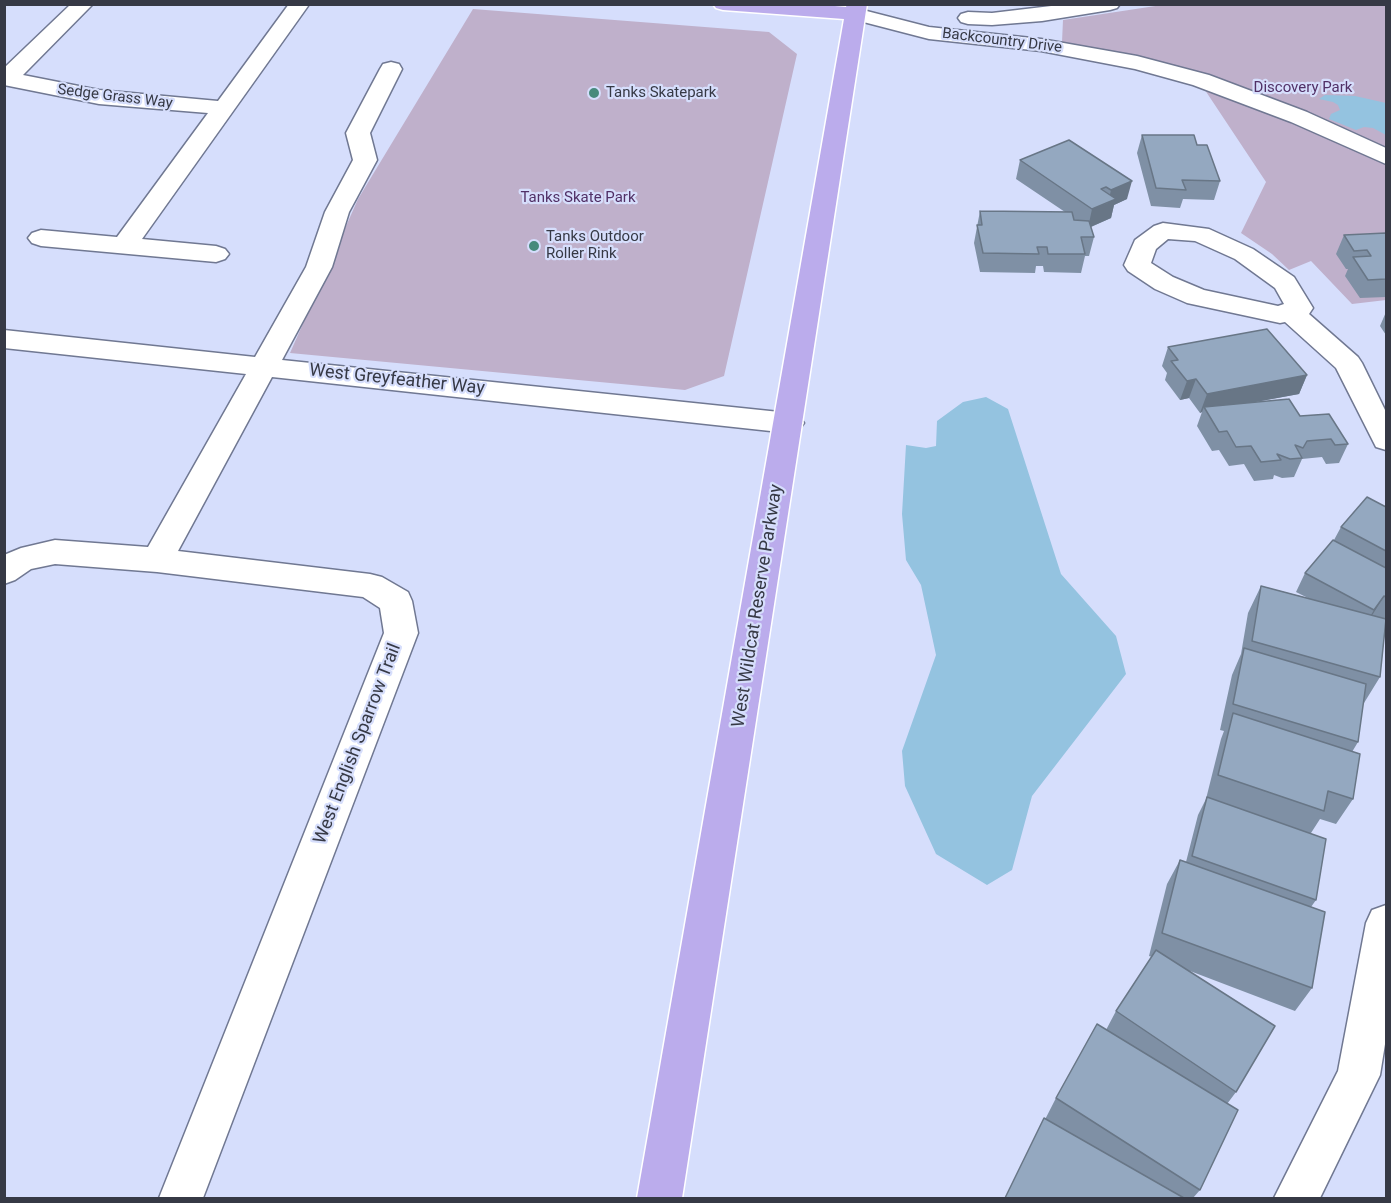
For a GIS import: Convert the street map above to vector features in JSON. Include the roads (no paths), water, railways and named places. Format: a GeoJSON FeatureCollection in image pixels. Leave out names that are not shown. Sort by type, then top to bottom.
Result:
{"type":"FeatureCollection","features":[{"type":"Feature","properties":{"kind":"main road"},"geometry":{"type":"LineString","coordinates":[[723,4],[856,9]]}},
{"type":"Feature","properties":{"kind":"main road","name":"West Wildcat Reserve Parkway"},"geometry":{"type":"LineString","coordinates":[[659,1198],[856,9]]}},
{"type":"Feature","properties":{"kind":"street","name":"Sedge Grass Way"},"geometry":{"type":"LineString","coordinates":[[5,79],[83,4]]}},
{"type":"Feature","properties":{"kind":"street","name":"Backcountry Drive"},"geometry":{"type":"LineString","coordinates":[[856,9],[992,20],[1110,4]]}},
{"type":"Feature","properties":{"kind":"street"},"geometry":{"type":"LineString","coordinates":[[124,246],[297,6]]}},
{"type":"Feature","properties":{"kind":"street","name":"Backcountry Drive"},"geometry":{"type":"LineString","coordinates":[[856,9],[929,33],[1041,45],[1137,63],[1201,80],[1299,117],[1386,157]]}},
{"type":"Feature","properties":{"kind":"street"},"geometry":{"type":"LineString","coordinates":[[4,572],[21,560],[55,552],[157,560],[319,267],[338,212],[365,160],[358,133],[391,69]]}},
{"type":"Feature","properties":{"kind":"street","name":"Sedge Grass Way"},"geometry":{"type":"LineString","coordinates":[[5,79],[99,97],[225,108]]}},
{"type":"Feature","properties":{"kind":"street"},"geometry":{"type":"LineString","coordinates":[[1163,231],[1200,234],[1244,254],[1284,283],[1300,308],[1290,312],[1280,315],[1196,297],[1164,283],[1137,265],[1144,245],[1163,231]]}},
{"type":"Feature","properties":{"kind":"street"},"geometry":{"type":"LineString","coordinates":[[41,238],[216,254]]}},
{"type":"Feature","properties":{"kind":"street"},"geometry":{"type":"LineString","coordinates":[[1290,312],[1348,363],[1386,440]]}},
{"type":"Feature","properties":{"kind":"street","name":"West Greyfeather Way"},"geometry":{"type":"LineString","coordinates":[[4,339],[789,423]]}},
{"type":"Feature","properties":{"kind":"street","name":"West English Sparrow Trail"},"geometry":{"type":"LineString","coordinates":[[157,560],[370,586],[396,601],[401,633],[181,1198]]}},
{"type":"Feature","properties":{"kind":"street"},"geometry":{"type":"LineString","coordinates":[[1296,1198],[1359,1075],[1386,922]]}},
{"type":"Feature","properties":{"kind":"water"},"geometry":{"type":"Polygon","coordinates":[[[1325,95],[1355,96],[1386,103],[1386,135],[1373,128],[1364,127],[1356,130],[1329,119],[1331,114],[1340,110],[1333,102],[1319,99],[1325,95]]]}},
{"type":"Feature","properties":{"kind":"water"},"geometry":{"type":"Polygon","coordinates":[[[986,397],[1008,409],[1061,574],[1116,636],[1126,674],[1032,796],[1012,870],[987,885],[936,854],[905,786],[902,751],[936,655],[921,585],[906,560],[902,514],[906,445],[926,448],[936,446],[937,421],[963,402],[986,397]]]}},
{"type":"Feature","properties":{"kind":"place","name":"Tanks Skatepark"},"geometry":{"type":"Point","coordinates":[594,93]}},
{"type":"Feature","properties":{"kind":"place","name":"Tanks Outdoor Roller Rink"},"geometry":{"type":"Point","coordinates":[534,246]}},
{"type":"Feature","properties":{"kind":"park label","name":"Discovery Park"},"geometry":{"type":"Point","coordinates":[1303,88]}},
{"type":"Feature","properties":{"kind":"park label","name":"Tanks Skate Park"},"geometry":{"type":"Point","coordinates":[578,198]}}]}
